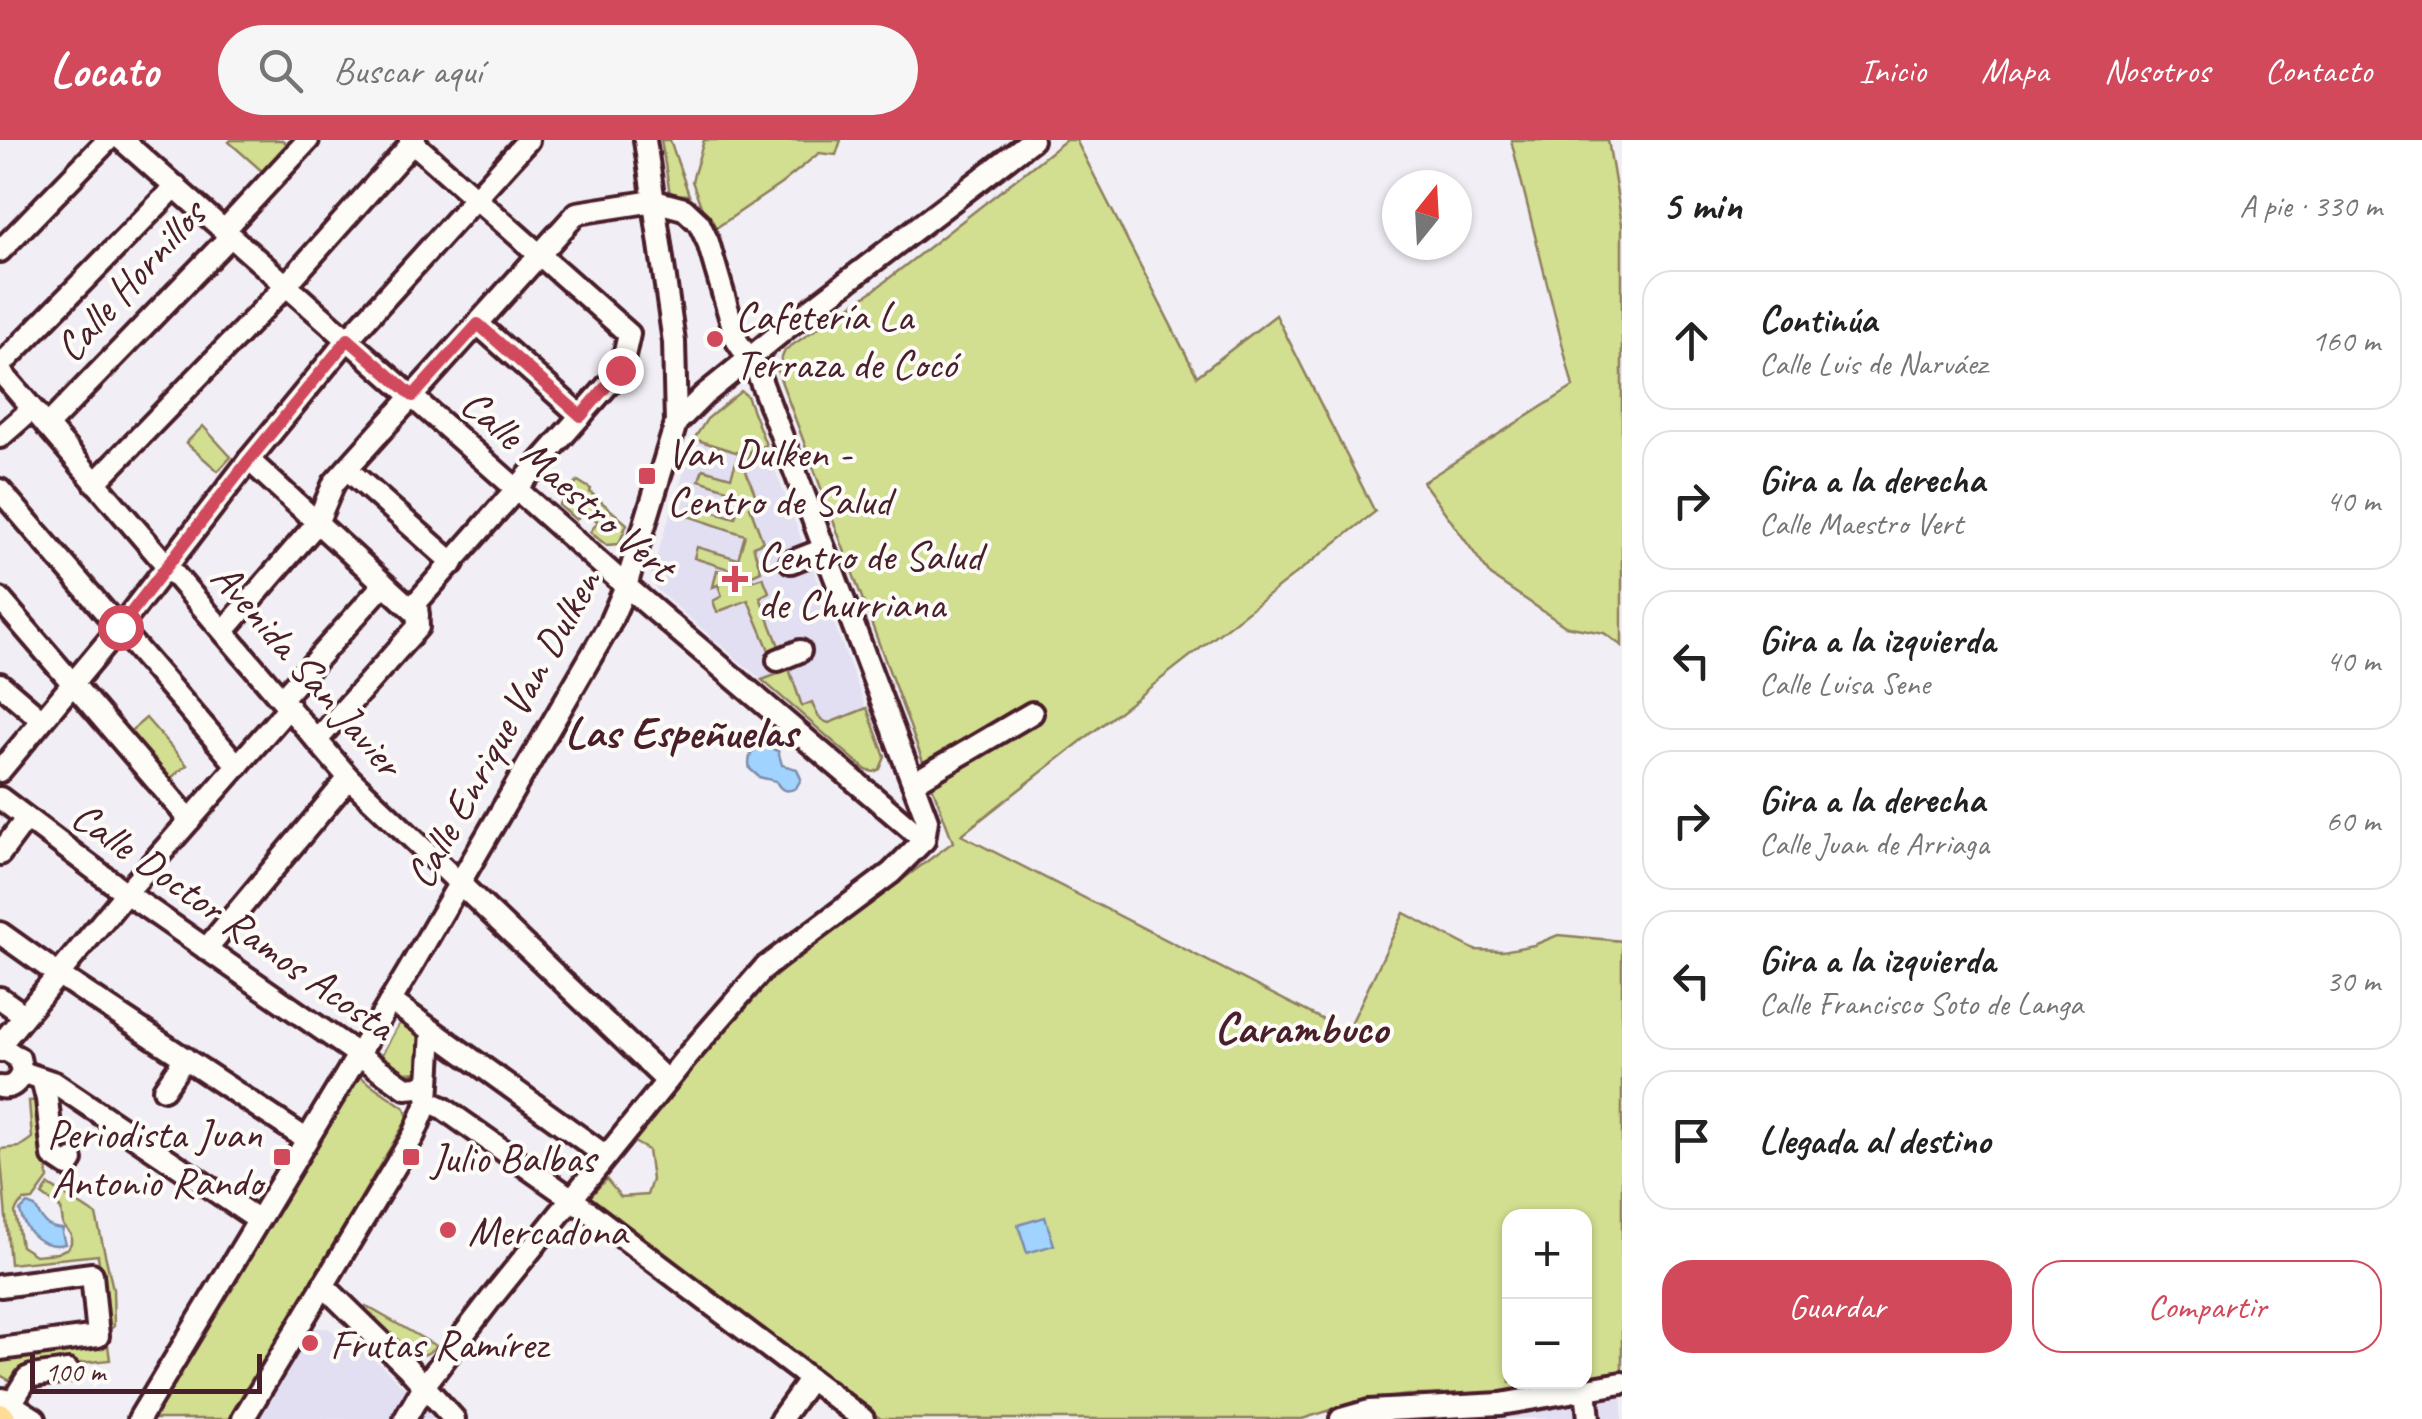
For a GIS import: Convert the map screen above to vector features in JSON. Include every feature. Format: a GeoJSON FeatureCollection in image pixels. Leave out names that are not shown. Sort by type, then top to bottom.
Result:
{"type":"FeatureCollection","features":[{"type":"Feature","properties":{"kind":"street"},"geometry":{"type":"LineString","coordinates":[[0,251],[108,140]]}},
{"type":"Feature","properties":{"kind":"street","name":"Calle Maestro Vert"},"geometry":{"type":"LineString","coordinates":[[122,140],[626,586],[924,840]]}},
{"type":"Feature","properties":{"kind":"street"},"geometry":{"type":"LineString","coordinates":[[0,771],[120,627],[348,339],[528,140]]}},
{"type":"Feature","properties":{"kind":"street"},"geometry":{"type":"LineString","coordinates":[[645,140],[674,342],[676,423]]}},
{"type":"Feature","properties":{"kind":"street"},"geometry":{"type":"LineString","coordinates":[[676,423],[748,358],[1032,140]]}},
{"type":"Feature","properties":{"kind":"street","name":"Calle Hornillos"},"geometry":{"type":"LineString","coordinates":[[47,426],[224,242],[230,224],[305,141]]}},
{"type":"Feature","properties":{"kind":"street"},"geometry":{"type":"LineString","coordinates":[[96,482],[287,284],[413,141],[629,334],[620,370],[418,602],[418,628],[317,740]]}},
{"type":"Feature","properties":{"kind":"street"},"geometry":{"type":"LineString","coordinates":[[0,368],[176,186]]}},
{"type":"Feature","properties":{"kind":"street"},"geometry":{"type":"LineString","coordinates":[[224,631],[318,522],[334,483],[577,213],[654,201],[684,209],[700,223],[708,242],[738,341],[756,371],[927,820],[924,840],[891,872],[764,968],[490,1300],[424,1386],[405,1419]]}},
{"type":"Feature","properties":{"kind":"street"},"geometry":{"type":"LineString","coordinates":[[478,324],[581,416]]}},
{"type":"Feature","properties":{"kind":"street","name":"Avenida San Javier"},"geometry":{"type":"LineString","coordinates":[[0,368],[349,778],[667,1081]]}},
{"type":"Feature","properties":{"kind":"street"},"geometry":{"type":"LineString","coordinates":[[0,437],[32,410]]}},
{"type":"Feature","properties":{"kind":"street","name":"Calle Enrique Van Dulken"},"geometry":{"type":"LineString","coordinates":[[139,1419],[461,883],[608,627],[626,586],[676,423]]}},
{"type":"Feature","properties":{"kind":"street"},"geometry":{"type":"LineString","coordinates":[[249,460],[418,614]]}},
{"type":"Feature","properties":{"kind":"street"},"geometry":{"type":"LineString","coordinates":[[347,469],[453,562]]}},
{"type":"Feature","properties":{"kind":"street"},"geometry":{"type":"LineString","coordinates":[[0,490],[238,766]]}},
{"type":"Feature","properties":{"kind":"street"},"geometry":{"type":"LineString","coordinates":[[792,562],[824,549]]}},
{"type":"Feature","properties":{"kind":"street"},"geometry":{"type":"LineString","coordinates":[[72,1160],[68,1166],[53,1156],[47,1099],[18,1058],[0,1048],[126,893],[238,766],[384,584]]}},
{"type":"Feature","properties":{"kind":"street"},"geometry":{"type":"LineString","coordinates":[[0,600],[190,820]]}},
{"type":"Feature","properties":{"kind":"street"},"geometry":{"type":"LineString","coordinates":[[778,660],[800,652]]}},
{"type":"Feature","properties":{"kind":"street"},"geometry":{"type":"LineString","coordinates":[[0,684],[42,720]]}},
{"type":"Feature","properties":{"kind":"street"},"geometry":{"type":"LineString","coordinates":[[913,783],[1032,713]]}},
{"type":"Feature","properties":{"kind":"street"},"geometry":{"type":"LineString","coordinates":[[206,948],[349,778]]}},
{"type":"Feature","properties":{"kind":"street","name":"Calle Doctor Ramos Acosta"},"geometry":{"type":"LineString","coordinates":[[0,798],[126,893],[406,1088],[428,1092],[443,1108],[572,1199],[863,1419]]}},
{"type":"Feature","properties":{"kind":"street"},"geometry":{"type":"LineString","coordinates":[[0,854],[26,818]]}},
{"type":"Feature","properties":{"kind":"street"},"geometry":{"type":"LineString","coordinates":[[0,933],[306,1139]]}},
{"type":"Feature","properties":{"kind":"street"},"geometry":{"type":"LineString","coordinates":[[0,998],[24,1015]]}},
{"type":"Feature","properties":{"kind":"street"},"geometry":{"type":"LineString","coordinates":[[391,1001],[606,1156]]}},
{"type":"Feature","properties":{"kind":"street"},"geometry":{"type":"LineString","coordinates":[[243,1419],[414,1135],[428,1092],[432,1031]]}},
{"type":"Feature","properties":{"kind":"street"},"geometry":{"type":"LineString","coordinates":[[164,1090],[185,1058]]}},
{"type":"Feature","properties":{"kind":"street"},"geometry":{"type":"LineString","coordinates":[[0,1087],[32,1076],[55,1082],[258,1220]]}},
{"type":"Feature","properties":{"kind":"street"},"geometry":{"type":"LineString","coordinates":[[0,1286],[92,1274],[98,1336],[0,1349]]}},
{"type":"Feature","properties":{"kind":"street"},"geometry":{"type":"LineString","coordinates":[[324,1285],[454,1419]]}},
{"type":"Feature","properties":{"kind":"street"},"geometry":{"type":"LineString","coordinates":[[35,1419],[3,1410],[27,1378],[68,1372]]}},
{"type":"Feature","properties":{"kind":"street"},"geometry":{"type":"LineString","coordinates":[[781,1419],[810,1380]]}},
{"type":"Feature","properties":{"kind":"street"},"geometry":{"type":"LineString","coordinates":[[1592,1388],[1622,1383]]}},
{"type":"Feature","properties":{"kind":"street"},"geometry":{"type":"LineString","coordinates":[[1341,1419],[1369,1411],[1502,1404],[1586,1389],[1589,1419]]}},
{"type":"Feature","properties":{"kind":"shaded area","name":"Centro de Salud de Churriana"},"geometry":{"type":"Polygon","coordinates":[[[741,391],[747,396],[885,757],[884,764],[874,772],[866,770],[653,583],[655,561],[696,434],[707,419],[741,391]]]}},
{"type":"Feature","properties":{"kind":"shaded area"},"geometry":{"type":"Polygon","coordinates":[[[313,1328],[328,1328],[379,1363],[437,1419],[258,1419],[313,1328]]]}},
{"type":"Feature","properties":{"kind":"shaded area"},"geometry":{"type":"Polygon","coordinates":[[[1622,1391],[1622,1419],[1461,1418],[1523,1415],[1622,1391]]]}},
{"type":"Feature","properties":{"kind":"green space"},"geometry":{"type":"Polygon","coordinates":[[[231,140],[282,140],[289,145],[264,173],[231,140]]]}},
{"type":"Feature","properties":{"kind":"green space"},"geometry":{"type":"Polygon","coordinates":[[[661,140],[670,140],[689,195],[670,194],[661,140]]]}},
{"type":"Feature","properties":{"kind":"green space"},"geometry":{"type":"Polygon","coordinates":[[[704,140],[841,140],[836,155],[819,153],[710,232],[692,181],[704,140]]]}},
{"type":"Feature","properties":{"kind":"green space"},"geometry":{"type":"Polygon","coordinates":[[[1066,140],[1076,140],[1197,376],[1276,315],[1375,512],[961,835],[1347,1032],[1404,913],[1475,950],[1503,951],[1558,935],[1622,941],[1622,1371],[1592,1377],[1592,1209],[1502,1209],[1502,1389],[1517,1389],[1475,1395],[1407,1395],[1357,1402],[1302,1419],[881,1419],[596,1208],[590,1197],[606,1179],[621,1197],[647,1195],[652,1180],[648,1150],[634,1142],[749,999],[798,957],[953,842],[777,370],[785,350],[874,290],[1066,140]]]}},
{"type":"Feature","properties":{"kind":"green space"},"geometry":{"type":"Polygon","coordinates":[[[1511,140],[1608,140],[1622,224],[1622,646],[1604,633],[1565,626],[1491,576],[1423,482],[1573,387],[1511,140]]]}},
{"type":"Feature","properties":{"kind":"green space"},"geometry":{"type":"Polygon","coordinates":[[[741,391],[747,396],[766,445],[751,450],[745,468],[758,502],[750,507],[763,542],[753,546],[761,571],[750,576],[694,558],[697,547],[738,559],[745,535],[688,516],[692,505],[735,518],[742,494],[699,480],[703,469],[731,477],[739,453],[694,439],[707,419],[741,391]]]}},
{"type":"Feature","properties":{"kind":"green space"},"geometry":{"type":"Polygon","coordinates":[[[203,426],[231,457],[218,471],[186,443],[203,426]]]}},
{"type":"Feature","properties":{"kind":"green space"},"geometry":{"type":"Polygon","coordinates":[[[578,481],[627,524],[619,544],[606,545],[590,532],[598,522],[585,510],[576,520],[559,505],[578,481]]]}},
{"type":"Feature","properties":{"kind":"green space"},"geometry":{"type":"Polygon","coordinates":[[[717,570],[751,581],[763,577],[769,592],[760,597],[781,651],[771,655],[748,600],[717,612],[713,601],[722,596],[718,585],[713,587],[717,570]]]}},
{"type":"Feature","properties":{"kind":"green space"},"geometry":{"type":"Polygon","coordinates":[[[787,663],[802,706],[812,702],[825,722],[867,708],[885,757],[880,769],[866,770],[762,680],[778,674],[776,668],[787,663]]]}},
{"type":"Feature","properties":{"kind":"green space"},"geometry":{"type":"Polygon","coordinates":[[[146,718],[187,765],[166,782],[126,735],[146,718]]]}},
{"type":"Feature","properties":{"kind":"green space"},"geometry":{"type":"Polygon","coordinates":[[[400,1022],[419,1036],[417,1071],[412,1073],[398,1069],[381,1056],[400,1022]]]}},
{"type":"Feature","properties":{"kind":"green space"},"geometry":{"type":"Polygon","coordinates":[[[356,1074],[405,1108],[408,1118],[230,1419],[148,1419],[356,1074]]]}},
{"type":"Feature","properties":{"kind":"green space"},"geometry":{"type":"Polygon","coordinates":[[[43,1100],[48,1179],[33,1200],[24,1201],[15,1212],[21,1246],[35,1255],[57,1253],[71,1243],[61,1209],[42,1195],[49,1185],[96,1215],[113,1289],[114,1326],[107,1332],[98,1255],[10,1264],[0,1149],[19,1147],[32,1138],[29,1101],[43,1100]]]}},
{"type":"Feature","properties":{"kind":"green space"},"geometry":{"type":"Polygon","coordinates":[[[366,1306],[436,1346],[424,1355],[409,1355],[364,1309],[366,1306]]]}},
{"type":"Feature","properties":{"kind":"green space"},"geometry":{"type":"Polygon","coordinates":[[[108,1345],[110,1360],[31,1368],[16,1384],[0,1375],[0,1356],[108,1345]]]}},
{"type":"Feature","properties":{"kind":"water"},"geometry":{"type":"Polygon","coordinates":[[[764,745],[778,751],[782,765],[797,769],[801,779],[796,788],[784,790],[776,781],[759,777],[750,769],[751,754],[764,745]]]}},
{"type":"Feature","properties":{"kind":"water"},"geometry":{"type":"Polygon","coordinates":[[[27,1204],[35,1207],[48,1225],[63,1229],[65,1244],[42,1242],[30,1232],[20,1211],[27,1204]]]}},
{"type":"Feature","properties":{"kind":"water"},"geometry":{"type":"Polygon","coordinates":[[[1045,1217],[1054,1245],[1027,1253],[1018,1225],[1045,1217]]]}},
{"type":"Feature","properties":{"kind":"place","name":"Cafetería La Terraza de Cocó"},"geometry":{"type":"Point","coordinates":[715,339]}},
{"type":"Feature","properties":{"kind":"place","name":"Van Dulken - Centro de Salud"},"geometry":{"type":"Point","coordinates":[647,476]}},
{"type":"Feature","properties":{"kind":"place","name":"Centro de Salud de Churriana"},"geometry":{"type":"Point","coordinates":[735,579]}},
{"type":"Feature","properties":{"kind":"place","name":"Periodista Juan Antonio Rando"},"geometry":{"type":"Point","coordinates":[282,1157]}},
{"type":"Feature","properties":{"kind":"place","name":"Julio Balbas"},"geometry":{"type":"Point","coordinates":[411,1157]}},
{"type":"Feature","properties":{"kind":"place","name":"Mercadona"},"geometry":{"type":"Point","coordinates":[448,1230]}},
{"type":"Feature","properties":{"kind":"place","name":"Frutas Ramírez"},"geometry":{"type":"Point","coordinates":[310,1343]}},
{"type":"Feature","properties":{"kind":"district","name":"Las Espeñuelas"},"geometry":{"type":"Point","coordinates":[681,731]}},
{"type":"Feature","properties":{"kind":"district","name":"Carambuco"},"geometry":{"type":"Point","coordinates":[1301,1027]}},
{"type":"Feature","properties":{"kind":"route"},"geometry":{"type":"LineString","coordinates":[[120,627],[348,339],[413,396],[478,324],[581,416],[620,370]]}}]}
